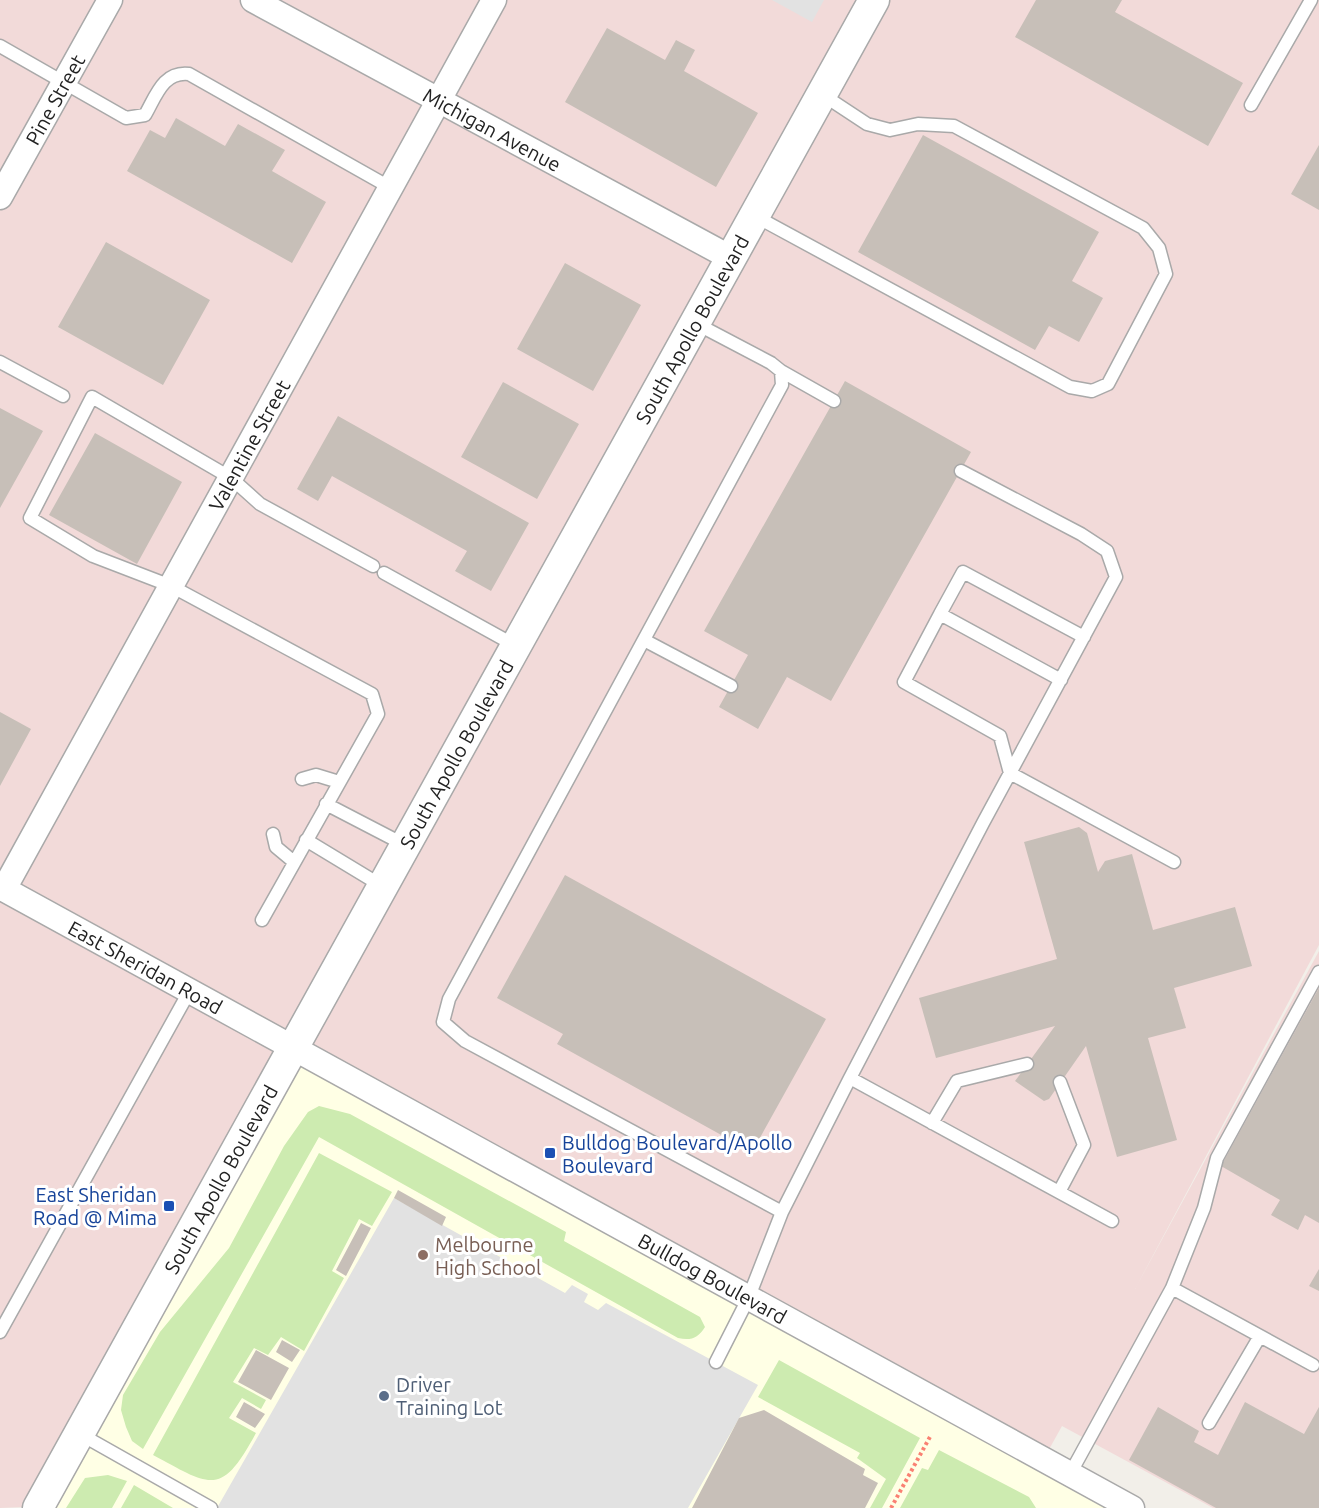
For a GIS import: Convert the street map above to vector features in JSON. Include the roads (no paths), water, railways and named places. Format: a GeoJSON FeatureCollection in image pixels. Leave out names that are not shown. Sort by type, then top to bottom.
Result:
{"type":"FeatureCollection","features":[{"type":"Feature","properties":{"kind":"street","name":"Pine Street"},"geometry":{"type":"LineString","coordinates":[[0,197],[110,0]]}},
{"type":"Feature","properties":{"kind":"street","name":"Michigan Avenue"},"geometry":{"type":"LineString","coordinates":[[253,0],[731,258]]}},
{"type":"Feature","properties":{"kind":"street","name":"Valentine Street"},"geometry":{"type":"LineString","coordinates":[[2,888],[494,0]]}},
{"type":"Feature","properties":{"kind":"street","name":"South Apollo Boulevard"},"geometry":{"type":"LineString","coordinates":[[38,1508],[874,0]]}},
{"type":"Feature","properties":{"kind":"street","name":"East Sheridan Road"},"geometry":{"type":"LineString","coordinates":[[2,888],[293,1049]]}},
{"type":"Feature","properties":{"kind":"street","name":"Bulldog Boulevard"},"geometry":{"type":"LineString","coordinates":[[293,1049],[1132,1508]]}},
{"type":"Feature","properties":{"kind":"lane"},"geometry":{"type":"LineString","coordinates":[[1251,105],[1311,0]]}},
{"type":"Feature","properties":{"kind":"lane"},"geometry":{"type":"LineString","coordinates":[[0,46],[126,118],[145,115],[165,80],[177,73],[189,75],[391,188]]}},
{"type":"Feature","properties":{"kind":"lane"},"geometry":{"type":"LineString","coordinates":[[755,216],[1070,387],[1092,391],[1108,384],[1167,273],[1159,248],[1143,228],[954,126],[918,124],[890,130],[867,124],[822,94]]}},
{"type":"Feature","properties":{"kind":"lane"},"geometry":{"type":"LineString","coordinates":[[696,323],[771,363],[834,401]]}},
{"type":"Feature","properties":{"kind":"lane"},"geometry":{"type":"LineString","coordinates":[[0,362],[63,396]]}},
{"type":"Feature","properties":{"kind":"lane"},"geometry":{"type":"LineString","coordinates":[[781,371],[782,386],[449,999],[443,1022],[465,1041],[782,1212]]}},
{"type":"Feature","properties":{"kind":"lane"},"geometry":{"type":"LineString","coordinates":[[262,920],[378,714],[372,694],[171,586],[93,556],[30,518],[92,397],[231,478],[260,504],[373,566]]}},
{"type":"Feature","properties":{"kind":"lane"},"geometry":{"type":"LineString","coordinates":[[716,1362],[748,1299],[782,1212],[850,1078],[1010,772],[1116,577],[1107,551],[1081,534],[961,471]]}},
{"type":"Feature","properties":{"kind":"lane"},"geometry":{"type":"LineString","coordinates":[[1084,637],[963,572],[904,682],[1000,736],[1010,772],[1174,862]]}},
{"type":"Feature","properties":{"kind":"lane"},"geometry":{"type":"LineString","coordinates":[[384,573],[516,646]]}},
{"type":"Feature","properties":{"kind":"lane"},"geometry":{"type":"LineString","coordinates":[[940,614],[1061,680]]}},
{"type":"Feature","properties":{"kind":"lane"},"geometry":{"type":"LineString","coordinates":[[644,640],[731,686]]}},
{"type":"Feature","properties":{"kind":"lane"},"geometry":{"type":"LineString","coordinates":[[302,779],[316,775],[339,782]]}},
{"type":"Feature","properties":{"kind":"lane"},"geometry":{"type":"LineString","coordinates":[[326,804],[406,846]]}},
{"type":"Feature","properties":{"kind":"lane"},"geometry":{"type":"LineString","coordinates":[[273,834],[276,848],[294,862]]}},
{"type":"Feature","properties":{"kind":"lane"},"geometry":{"type":"LineString","coordinates":[[306,840],[384,886]]}},
{"type":"Feature","properties":{"kind":"lane"},"geometry":{"type":"LineString","coordinates":[[1071,1474],[1172,1288],[1204,1208],[1217,1158],[1319,972]]}},
{"type":"Feature","properties":{"kind":"lane"},"geometry":{"type":"LineString","coordinates":[[0,1332],[189,992]]}},
{"type":"Feature","properties":{"kind":"lane"},"geometry":{"type":"LineString","coordinates":[[932,1123],[957,1081],[1028,1064]]}},
{"type":"Feature","properties":{"kind":"lane"},"geometry":{"type":"LineString","coordinates":[[850,1078],[1112,1221]]}},
{"type":"Feature","properties":{"kind":"lane"},"geometry":{"type":"LineString","coordinates":[[1059,1192],[1084,1145],[1060,1082]]}},
{"type":"Feature","properties":{"kind":"lane"},"geometry":{"type":"LineString","coordinates":[[1172,1288],[1313,1365]]}},
{"type":"Feature","properties":{"kind":"lane"},"geometry":{"type":"LineString","coordinates":[[1209,1423],[1260,1336]]}},
{"type":"Feature","properties":{"kind":"lane"},"geometry":{"type":"LineString","coordinates":[[80,1434],[211,1508]]}},
{"type":"Feature","properties":{"kind":"place","name":"Bulldog Boulevard/Apollo Boulevard"},"geometry":{"type":"Point","coordinates":[550,1153]}},
{"type":"Feature","properties":{"kind":"place","name":"East Sheridan Road @ Mima"},"geometry":{"type":"Point","coordinates":[169,1206]}},
{"type":"Feature","properties":{"kind":"place","name":"Melbourne High School"},"geometry":{"type":"Point","coordinates":[423,1255]}},
{"type":"Feature","properties":{"kind":"place","name":"Driver Training Lot"},"geometry":{"type":"Point","coordinates":[384,1396]}}]}
